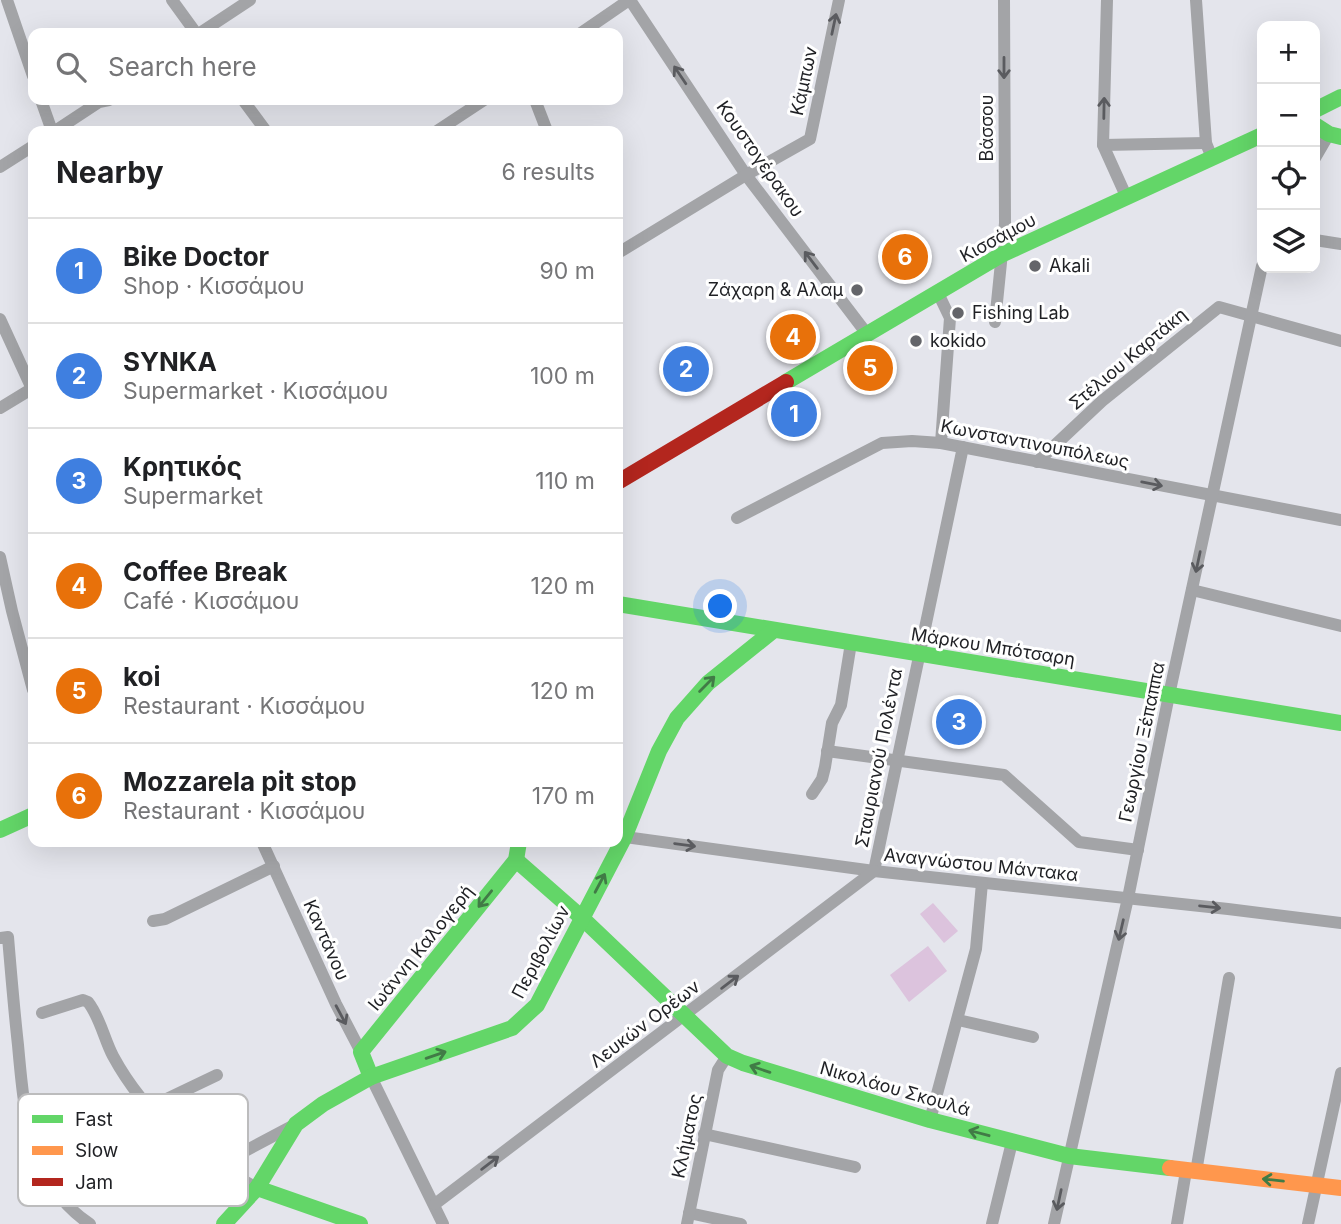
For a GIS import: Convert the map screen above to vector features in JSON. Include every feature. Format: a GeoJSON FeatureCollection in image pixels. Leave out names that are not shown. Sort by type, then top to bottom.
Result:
{"type":"FeatureCollection","features":[{"type":"Feature","properties":{"kind":"main road"},"geometry":{"type":"LineString","coordinates":[[1320,108],[1341,97]]}},
{"type":"Feature","properties":{"kind":"main road","name":"Κισσάμου"},"geometry":{"type":"LineString","coordinates":[[623,479],[1001,255],[1126,196],[1209,150],[1257,136]]}},
{"type":"Feature","properties":{"kind":"main road","name":"Μάρκου Μπότσαρη"},"geometry":{"type":"LineString","coordinates":[[623,604],[1341,723]]}},
{"type":"Feature","properties":{"kind":"main road","name":"Περιβολίων"},"geometry":{"type":"LineString","coordinates":[[623,832],[660,753],[687,704],[730,663],[774,630]]}},
{"type":"Feature","properties":{"kind":"main road"},"geometry":{"type":"LineString","coordinates":[[0,830],[28,817]]}},
{"type":"Feature","properties":{"kind":"main road","name":"Ιωάννη Καλογερή"},"geometry":{"type":"LineString","coordinates":[[361,1052],[516,860],[518,847]]}},
{"type":"Feature","properties":{"kind":"main road","name":"Περιβολίων"},"geometry":{"type":"LineString","coordinates":[[248,1198],[257,1188],[296,1124],[323,1104],[371,1077],[512,1028],[527,1016],[537,1005],[616,847]]}},
{"type":"Feature","properties":{"kind":"main road","name":"Νικολάου Σκουλά"},"geometry":{"type":"LineString","coordinates":[[516,860],[581,917],[727,1056],[778,1075],[930,1121],[1069,1156],[1341,1188]]}},
{"type":"Feature","properties":{"kind":"main road"},"geometry":{"type":"LineString","coordinates":[[361,1052],[371,1077]]}},
{"type":"Feature","properties":{"kind":"main road"},"geometry":{"type":"LineString","coordinates":[[257,1188],[359,1224]]}},
{"type":"Feature","properties":{"kind":"main road","name":"Περιβολίων"},"geometry":{"type":"LineString","coordinates":[[224,1224],[240,1206]]}},
{"type":"Feature","properties":{"kind":"street"},"geometry":{"type":"LineString","coordinates":[[7,0],[28,61]]}},
{"type":"Feature","properties":{"kind":"street"},"geometry":{"type":"LineString","coordinates":[[172,0],[194,28]]}},
{"type":"Feature","properties":{"kind":"street"},"geometry":{"type":"LineString","coordinates":[[206,28],[250,0]]}},
{"type":"Feature","properties":{"kind":"street"},"geometry":{"type":"LineString","coordinates":[[589,28],[630,0]]}},
{"type":"Feature","properties":{"kind":"street","name":"Κουστογέρακου"},"geometry":{"type":"LineString","coordinates":[[630,0],[746,175],[867,334]]}},
{"type":"Feature","properties":{"kind":"street","name":"Κάμπων"},"geometry":{"type":"LineString","coordinates":[[623,250],[810,139],[839,0]]}},
{"type":"Feature","properties":{"kind":"street","name":"Βάσσου"},"geometry":{"type":"LineString","coordinates":[[995,322],[1005,223],[1004,0]]}},
{"type":"Feature","properties":{"kind":"street"},"geometry":{"type":"LineString","coordinates":[[1107,0],[1103,145],[1126,196]]}},
{"type":"Feature","properties":{"kind":"street"},"geometry":{"type":"LineString","coordinates":[[1196,0],[1209,150]]}},
{"type":"Feature","properties":{"kind":"street"},"geometry":{"type":"LineString","coordinates":[[43,105],[52,126]]}},
{"type":"Feature","properties":{"kind":"street"},"geometry":{"type":"LineString","coordinates":[[62,126],[94,105]]}},
{"type":"Feature","properties":{"kind":"street"},"geometry":{"type":"LineString","coordinates":[[247,105],[262,126]]}},
{"type":"Feature","properties":{"kind":"street"},"geometry":{"type":"LineString","coordinates":[[445,126],[476,105]]}},
{"type":"Feature","properties":{"kind":"street"},"geometry":{"type":"LineString","coordinates":[[537,105],[545,126]]}},
{"type":"Feature","properties":{"kind":"street"},"geometry":{"type":"LineString","coordinates":[[1320,148],[1328,132]]}},
{"type":"Feature","properties":{"kind":"street","name":"Κισσάμου"},"geometry":{"type":"LineString","coordinates":[[1103,145],[1209,150]]}},
{"type":"Feature","properties":{"kind":"street"},"geometry":{"type":"LineString","coordinates":[[0,167],[28,149]]}},
{"type":"Feature","properties":{"kind":"street"},"geometry":{"type":"LineString","coordinates":[[1320,241],[1341,244]]}},
{"type":"Feature","properties":{"kind":"street","name":"Γεωργίου Ξέπαππα"},"geometry":{"type":"LineString","coordinates":[[1054,1224],[1128,898],[1168,695],[1260,273]]}},
{"type":"Feature","properties":{"kind":"street"},"geometry":{"type":"LineString","coordinates":[[938,293],[950,318],[941,443]]}},
{"type":"Feature","properties":{"kind":"street","name":"Στέλιου Καρτάκη"},"geometry":{"type":"LineString","coordinates":[[1037,462],[1102,401],[1219,307],[1251,314]]}},
{"type":"Feature","properties":{"kind":"street"},"geometry":{"type":"LineString","coordinates":[[1251,314],[1341,341]]}},
{"type":"Feature","properties":{"kind":"street"},"geometry":{"type":"LineString","coordinates":[[0,319],[28,378]]}},
{"type":"Feature","properties":{"kind":"street"},"geometry":{"type":"LineString","coordinates":[[0,408],[28,392]]}},
{"type":"Feature","properties":{"kind":"street","name":"Κωνσταντινουπόλεως"},"geometry":{"type":"LineString","coordinates":[[737,518],[882,443],[912,441],[963,447],[1341,520]]}},
{"type":"Feature","properties":{"kind":"street","name":"Σταυριανού Πολέντα"},"geometry":{"type":"LineString","coordinates":[[874,872],[963,447]]}},
{"type":"Feature","properties":{"kind":"street"},"geometry":{"type":"LineString","coordinates":[[0,557],[28,671]]}},
{"type":"Feature","properties":{"kind":"street"},"geometry":{"type":"LineString","coordinates":[[1192,590],[1341,626]]}},
{"type":"Feature","properties":{"kind":"street"},"geometry":{"type":"LineString","coordinates":[[812,794],[822,779],[832,723],[841,705],[851,643]]}},
{"type":"Feature","properties":{"kind":"street"},"geometry":{"type":"LineString","coordinates":[[827,751],[1004,775],[1079,842],[1138,850]]}},
{"type":"Feature","properties":{"kind":"street","name":"Αναγνώστου Μάντακα"},"geometry":{"type":"LineString","coordinates":[[623,836],[874,872],[1341,923]]}},
{"type":"Feature","properties":{"kind":"street","name":"Καντάνου"},"geometry":{"type":"LineString","coordinates":[[264,847],[336,1004],[361,1052]]}},
{"type":"Feature","properties":{"kind":"street"},"geometry":{"type":"LineString","coordinates":[[153,921],[165,919],[274,866]]}},
{"type":"Feature","properties":{"kind":"street","name":"Λευκών Ορέων"},"geometry":{"type":"LineString","coordinates":[[435,1203],[874,872]]}},
{"type":"Feature","properties":{"kind":"street"},"geometry":{"type":"LineString","coordinates":[[930,1121],[976,949],[982,883]]}},
{"type":"Feature","properties":{"kind":"street"},"geometry":{"type":"LineString","coordinates":[[4,938],[24,1094]]}},
{"type":"Feature","properties":{"kind":"street"},"geometry":{"type":"LineString","coordinates":[[1177,1224],[1191,1172],[1229,978]]}},
{"type":"Feature","properties":{"kind":"street"},"geometry":{"type":"LineString","coordinates":[[41,1013],[83,1000],[88,1002],[112,1054],[139,1094]]}},
{"type":"Feature","properties":{"kind":"street"},"geometry":{"type":"LineString","coordinates":[[958,1020],[1033,1037]]}},
{"type":"Feature","properties":{"kind":"street","name":"Κλήματος"},"geometry":{"type":"LineString","coordinates":[[688,1218],[719,1070],[727,1056]]}},
{"type":"Feature","properties":{"kind":"street"},"geometry":{"type":"LineString","coordinates":[[1308,1224],[1341,1073]]}},
{"type":"Feature","properties":{"kind":"street"},"geometry":{"type":"LineString","coordinates":[[177,1094],[217,1075]]}},
{"type":"Feature","properties":{"kind":"street"},"geometry":{"type":"LineString","coordinates":[[371,1077],[443,1224]]}},
{"type":"Feature","properties":{"kind":"street"},"geometry":{"type":"LineString","coordinates":[[248,1149],[296,1124]]}},
{"type":"Feature","properties":{"kind":"street"},"geometry":{"type":"LineString","coordinates":[[704,1134],[855,1167]]}},
{"type":"Feature","properties":{"kind":"street"},"geometry":{"type":"LineString","coordinates":[[992,1224],[1012,1142]]}},
{"type":"Feature","properties":{"kind":"street"},"geometry":{"type":"LineString","coordinates":[[248,1183],[257,1188]]}},
{"type":"Feature","properties":{"kind":"street"},"geometry":{"type":"LineString","coordinates":[[68,1206],[81,1223]]}},
{"type":"Feature","properties":{"kind":"street"},"geometry":{"type":"LineString","coordinates":[[688,1218],[741,1224]]}},
{"type":"Feature","properties":{"kind":"shaded area"},"geometry":{"type":"Polygon","coordinates":[[[933,903],[958,931],[944,943],[920,914],[933,903]]]}},
{"type":"Feature","properties":{"kind":"shaded area"},"geometry":{"type":"Polygon","coordinates":[[[928,946],[947,971],[909,1002],[890,975],[928,946]]]}},
{"type":"Feature","properties":{"kind":"traffic: fast"},"geometry":{"type":"LineString","coordinates":[[1320,108],[1341,97]]}},
{"type":"Feature","properties":{"kind":"traffic: fast"},"geometry":{"type":"LineString","coordinates":[[1320,128],[1341,137]]}},
{"type":"Feature","properties":{"kind":"traffic: fast"},"geometry":{"type":"LineString","coordinates":[[786,382],[1001,255],[1257,137]]}},
{"type":"Feature","properties":{"kind":"traffic: fast"},"geometry":{"type":"LineString","coordinates":[[623,605],[1341,723]]}},
{"type":"Feature","properties":{"kind":"traffic: fast"},"geometry":{"type":"LineString","coordinates":[[623,840],[659,751],[677,718],[708,683],[774,630]]}},
{"type":"Feature","properties":{"kind":"traffic: fast"},"geometry":{"type":"LineString","coordinates":[[0,830],[28,817]]}},
{"type":"Feature","properties":{"kind":"traffic: fast"},"geometry":{"type":"LineString","coordinates":[[371,1077],[361,1052],[516,860],[518,847]]}},
{"type":"Feature","properties":{"kind":"traffic: fast"},"geometry":{"type":"LineString","coordinates":[[248,1198],[257,1188],[296,1124],[323,1104],[371,1077],[512,1028],[537,1005],[619,847]]}},
{"type":"Feature","properties":{"kind":"traffic: fast"},"geometry":{"type":"LineString","coordinates":[[516,860],[581,917],[727,1056],[930,1120],[1069,1156],[1170,1168]]}},
{"type":"Feature","properties":{"kind":"traffic: fast"},"geometry":{"type":"LineString","coordinates":[[257,1188],[360,1224]]}},
{"type":"Feature","properties":{"kind":"traffic: fast"},"geometry":{"type":"LineString","coordinates":[[224,1224],[240,1206]]}},
{"type":"Feature","properties":{"kind":"traffic: slow"},"geometry":{"type":"LineString","coordinates":[[1170,1168],[1341,1188]]}},
{"type":"Feature","properties":{"kind":"traffic: jam"},"geometry":{"type":"LineString","coordinates":[[623,479],[786,382]]}},
{"type":"Feature","properties":{"kind":"place","name":"Mozzarela pit stop"},"geometry":{"type":"Point","coordinates":[905,257]}},
{"type":"Feature","properties":{"kind":"place","name":"Akali"},"geometry":{"type":"Point","coordinates":[1035,266]}},
{"type":"Feature","properties":{"kind":"place","name":"Ζάχαρη & Αλαμ"},"geometry":{"type":"Point","coordinates":[857,290]}},
{"type":"Feature","properties":{"kind":"place","name":"Fishing Lab"},"geometry":{"type":"Point","coordinates":[958,313]}},
{"type":"Feature","properties":{"kind":"place","name":"Coffee Break"},"geometry":{"type":"Point","coordinates":[793,337]}},
{"type":"Feature","properties":{"kind":"place","name":"kokido"},"geometry":{"type":"Point","coordinates":[916,341]}},
{"type":"Feature","properties":{"kind":"place","name":"koi"},"geometry":{"type":"Point","coordinates":[870,368]}},
{"type":"Feature","properties":{"kind":"place","name":"SYNKA"},"geometry":{"type":"Point","coordinates":[686,369]}},
{"type":"Feature","properties":{"kind":"place","name":"Bike Doctor"},"geometry":{"type":"Point","coordinates":[794,414]}},
{"type":"Feature","properties":{"kind":"place","name":"Κρητικός"},"geometry":{"type":"Point","coordinates":[959,722]}}]}
